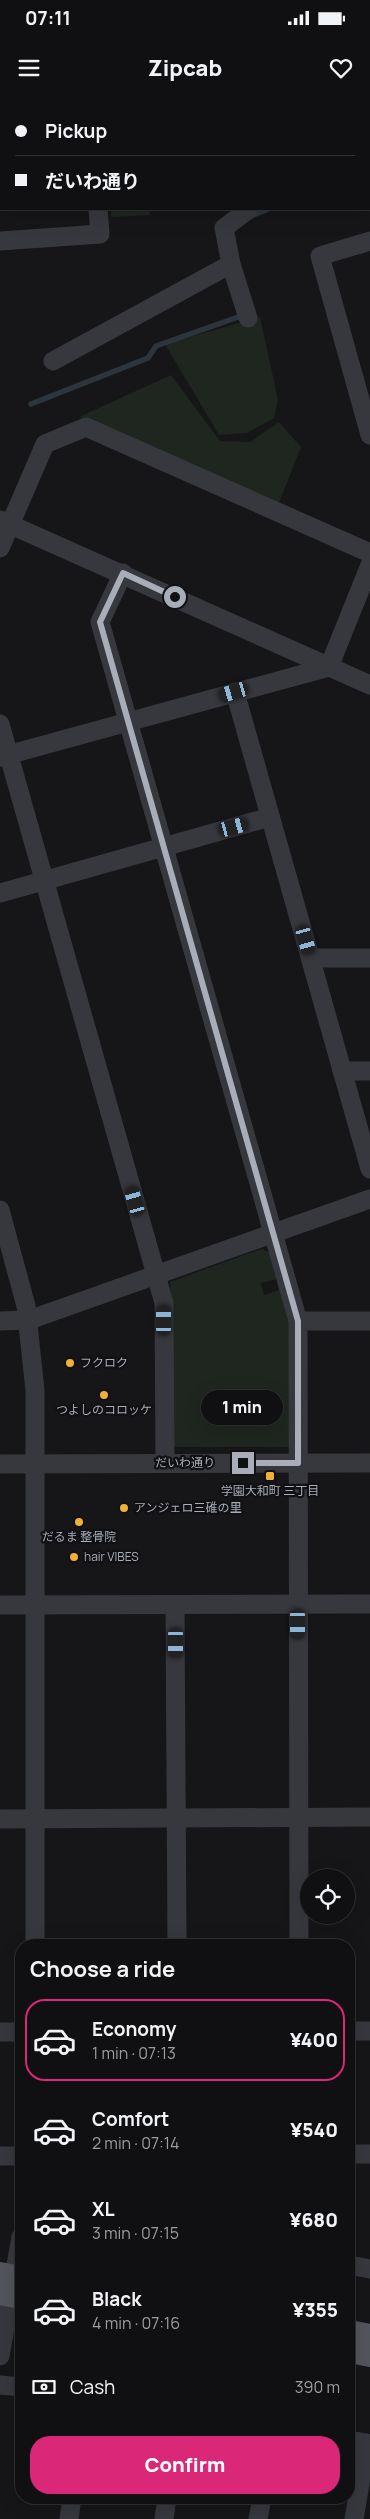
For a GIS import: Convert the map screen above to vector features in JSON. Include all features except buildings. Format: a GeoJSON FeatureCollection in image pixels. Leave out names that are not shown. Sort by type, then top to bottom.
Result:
{"type":"FeatureCollection","features":[{"type":"Feature","properties":{"kind":"main road"},"geometry":{"type":"LineString","coordinates":[[0,2273],[15,2276]]}},
{"type":"Feature","properties":{"kind":"main road"},"geometry":{"type":"LineString","coordinates":[[0,2294],[15,2297]]}},
{"type":"Feature","properties":{"kind":"main road"},"geometry":{"type":"LineString","coordinates":[[355,2332],[370,2335]]}},
{"type":"Feature","properties":{"kind":"main road"},"geometry":{"type":"LineString","coordinates":[[355,2353],[370,2356]]}},
{"type":"Feature","properties":{"kind":"street"},"geometry":{"type":"LineString","coordinates":[[0,241],[100,234],[98,210]]}},
{"type":"Feature","properties":{"kind":"street"},"geometry":{"type":"LineString","coordinates":[[248,210],[224,228],[231,264],[248,318]]}},
{"type":"Feature","properties":{"kind":"street"},"geometry":{"type":"LineString","coordinates":[[370,241],[320,256],[370,435]]}},
{"type":"Feature","properties":{"kind":"street"},"geometry":{"type":"LineString","coordinates":[[52,361],[231,264]]}},
{"type":"Feature","properties":{"kind":"street"},"geometry":{"type":"LineString","coordinates":[[0,548],[5,522],[45,444],[86,427],[370,554]]}},
{"type":"Feature","properties":{"kind":"street"},"geometry":{"type":"LineString","coordinates":[[5,522],[123,573],[370,685]]}},
{"type":"Feature","properties":{"kind":"street"},"geometry":{"type":"LineString","coordinates":[[329,667],[370,565]]}},
{"type":"Feature","properties":{"kind":"street"},"geometry":{"type":"LineString","coordinates":[[123,573],[100,622],[271,1234],[298,1321],[299,1939]]}},
{"type":"Feature","properties":{"kind":"street"},"geometry":{"type":"LineString","coordinates":[[4,756],[329,667]]}},
{"type":"Feature","properties":{"kind":"street"},"geometry":{"type":"LineString","coordinates":[[234,692],[370,1169]]}},
{"type":"Feature","properties":{"kind":"street"},"geometry":{"type":"LineString","coordinates":[[0,724],[4,756],[45,880],[164,1302],[165,1463]]}},
{"type":"Feature","properties":{"kind":"street"},"geometry":{"type":"LineString","coordinates":[[0,893],[270,817]]}},
{"type":"Feature","properties":{"kind":"street"},"geometry":{"type":"LineString","coordinates":[[311,958],[370,958]]}},
{"type":"Feature","properties":{"kind":"street"},"geometry":{"type":"LineString","coordinates":[[342,1071],[370,1070]]}},
{"type":"Feature","properties":{"kind":"street"},"geometry":{"type":"LineString","coordinates":[[0,1321],[29,1320],[370,1199]]}},
{"type":"Feature","properties":{"kind":"street"},"geometry":{"type":"LineString","coordinates":[[0,1210],[29,1320],[35,1390],[35,1939]]}},
{"type":"Feature","properties":{"kind":"street"},"geometry":{"type":"LineString","coordinates":[[298,1321],[370,1321]]}},
{"type":"Feature","properties":{"kind":"street","name":"だいわ通り"},"geometry":{"type":"LineString","coordinates":[[0,1464],[370,1463]]}},
{"type":"Feature","properties":{"kind":"street"},"geometry":{"type":"LineString","coordinates":[[0,1605],[370,1604]]}},
{"type":"Feature","properties":{"kind":"street"},"geometry":{"type":"LineString","coordinates":[[175,1605],[177,1939]]}},
{"type":"Feature","properties":{"kind":"street"},"geometry":{"type":"LineString","coordinates":[[0,1819],[370,1817]]}},
{"type":"Feature","properties":{"kind":"street"},"geometry":{"type":"LineString","coordinates":[[355,2031],[370,2031]]}},
{"type":"Feature","properties":{"kind":"street"},"geometry":{"type":"LineString","coordinates":[[0,2032],[15,2032]]}},
{"type":"Feature","properties":{"kind":"street"},"geometry":{"type":"LineString","coordinates":[[355,2154],[370,2154]]}},
{"type":"Feature","properties":{"kind":"street"},"geometry":{"type":"LineString","coordinates":[[0,2156],[15,2156]]}},
{"type":"Feature","properties":{"kind":"street"},"geometry":{"type":"LineString","coordinates":[[355,2266],[370,2269]]}},
{"type":"Feature","properties":{"kind":"street"},"geometry":{"type":"LineString","coordinates":[[0,2356],[15,2274]]}},
{"type":"Feature","properties":{"kind":"street"},"geometry":{"type":"LineString","coordinates":[[0,2385],[15,2386]]}},
{"type":"Feature","properties":{"kind":"street"},"geometry":{"type":"LineString","coordinates":[[354,2519],[362,2443]]}},
{"type":"Feature","properties":{"kind":"street"},"geometry":{"type":"LineString","coordinates":[[69,2519],[71,2504]]}},
{"type":"Feature","properties":{"kind":"street"},"geometry":{"type":"LineString","coordinates":[[164,2519],[167,2504]]}},
{"type":"Feature","properties":{"kind":"street"},"geometry":{"type":"LineString","coordinates":[[258,2519],[261,2504]]}},
{"type":"Feature","properties":{"kind":"shaded area"},"geometry":{"type":"Polygon","coordinates":[[[111,210],[149,210],[150,215],[111,217],[111,210]]]}},
{"type":"Feature","properties":{"kind":"shaded area"},"geometry":{"type":"Polygon","coordinates":[[[260,317],[278,400],[274,418],[247,433],[219,435],[165,344],[260,317]]]}},
{"type":"Feature","properties":{"kind":"shaded area"},"geometry":{"type":"Polygon","coordinates":[[[171,375],[220,441],[250,442],[279,422],[301,447],[279,503],[79,417],[171,375]]]}},
{"type":"Feature","properties":{"kind":"shaded area"},"geometry":{"type":"Polygon","coordinates":[[[261,1249],[269,1252],[277,1279],[261,1283],[264,1295],[280,1290],[289,1319],[290,1447],[173,1447],[172,1305],[170,1282],[261,1249]]]}},
{"type":"Feature","properties":{"kind":"waterway"},"geometry":{"type":"LineString","coordinates":[[251,216],[266,210]]}},
{"type":"Feature","properties":{"kind":"waterway"},"geometry":{"type":"LineString","coordinates":[[31,404],[148,358],[156,346],[244,315]]}},
{"type":"Feature","properties":{"kind":"place","name":"フクロク"},"geometry":{"type":"Point","coordinates":[70,1363]}},
{"type":"Feature","properties":{"kind":"place","name":"つよしのコロッケ"},"geometry":{"type":"Point","coordinates":[104,1395]}},
{"type":"Feature","properties":{"kind":"place","name":"学園大和町 三丁目"},"geometry":{"type":"Point","coordinates":[270,1476]}},
{"type":"Feature","properties":{"kind":"place","name":"アンジェロ三碓の里"},"geometry":{"type":"Point","coordinates":[124,1508]}},
{"type":"Feature","properties":{"kind":"place","name":"だるま 整骨院"},"geometry":{"type":"Point","coordinates":[79,1522]}},
{"type":"Feature","properties":{"kind":"place","name":"hair VIBES"},"geometry":{"type":"Point","coordinates":[74,1557]}},
{"type":"Feature","properties":{"kind":"route"},"geometry":{"type":"LineString","coordinates":[[175,597],[123,573],[100,622],[266,1216],[298,1321],[298,1463],[243,1463]]}}]}
